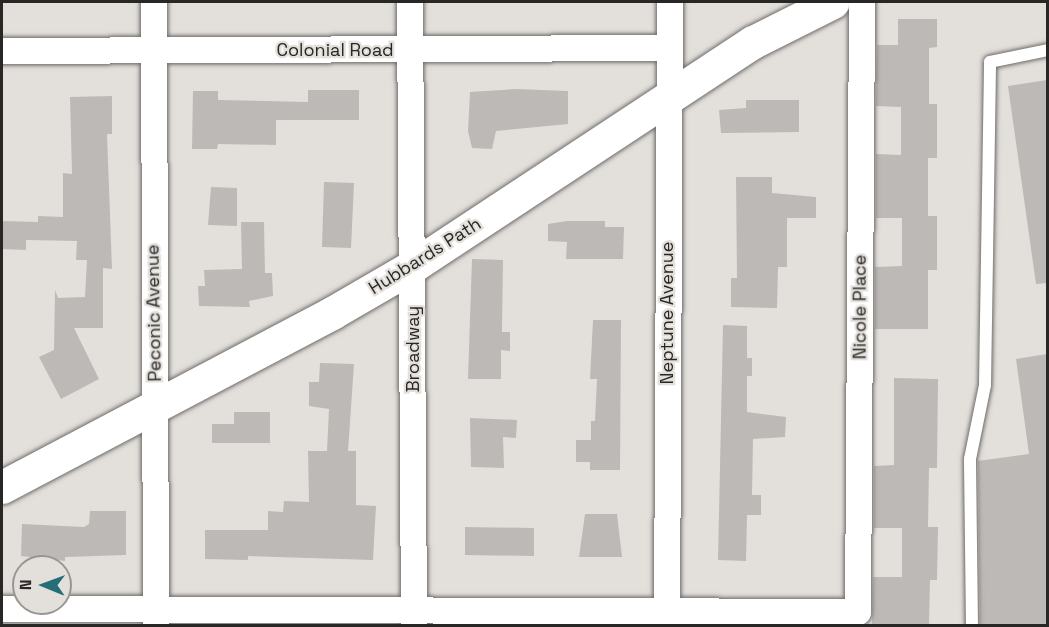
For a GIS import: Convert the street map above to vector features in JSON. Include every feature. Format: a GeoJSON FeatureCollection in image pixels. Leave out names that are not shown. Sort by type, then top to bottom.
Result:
{"type":"FeatureCollection","features":[{"type":"Feature","properties":{"kind":"street","name":"Peconic Avenue"},"geometry":{"type":"LineString","coordinates":[[154,2],[156,618]]}},
{"type":"Feature","properties":{"kind":"street","name":"Broadway"},"geometry":{"type":"LineString","coordinates":[[410,2],[414,619]]}},
{"type":"Feature","properties":{"kind":"street","name":"Neptune Avenue"},"geometry":{"type":"LineString","coordinates":[[667,618],[670,2]]}},
{"type":"Feature","properties":{"kind":"street","name":"Hubbards Path"},"geometry":{"type":"LineString","coordinates":[[2,487],[413,266],[753,42],[834,2]]}},
{"type":"Feature","properties":{"kind":"street","name":"Nicole Place"},"geometry":{"type":"LineString","coordinates":[[667,618],[858,612],[862,2]]}},
{"type":"Feature","properties":{"kind":"street","name":"Colonial Road"},"geometry":{"type":"LineString","coordinates":[[2,51],[669,48]]}},
{"type":"Feature","properties":{"kind":"street"},"geometry":{"type":"LineString","coordinates":[[2,609],[156,618],[667,618]]}},
{"type":"Feature","properties":{"kind":"lane"},"geometry":{"type":"LineString","coordinates":[[972,626],[970,459],[985,385],[990,62],[1047,50]]}},
{"type":"Feature","properties":{"kind":"building"},"geometry":{"type":"Polygon","coordinates":[[[898,19],[937,19],[937,47],[929,48],[929,104],[937,104],[937,158],[928,158],[928,216],[937,216],[937,270],[928,270],[928,329],[875,329],[875,267],[902,266],[902,218],[876,218],[876,154],[901,155],[901,107],[876,106],[877,45],[898,45],[898,19]]]}},
{"type":"Feature","properties":{"kind":"building"},"geometry":{"type":"Polygon","coordinates":[[[1047,80],[1047,283],[1036,284],[1008,86],[1047,80]]]}},
{"type":"Feature","properties":{"kind":"building"},"geometry":{"type":"Polygon","coordinates":[[[516,89],[568,91],[568,124],[496,131],[492,149],[472,148],[468,131],[470,92],[516,89]]]}},
{"type":"Feature","properties":{"kind":"building"},"geometry":{"type":"Polygon","coordinates":[[[308,90],[359,90],[359,120],[276,120],[276,145],[218,144],[217,149],[192,149],[193,91],[218,91],[218,100],[308,102],[308,90]]]}},
{"type":"Feature","properties":{"kind":"building"},"geometry":{"type":"Polygon","coordinates":[[[112,96],[112,134],[107,134],[112,269],[103,268],[103,328],[74,328],[99,379],[61,399],[39,357],[54,350],[55,290],[58,298],[85,297],[87,260],[76,260],[77,241],[26,240],[26,250],[2,249],[2,221],[38,222],[38,216],[63,217],[63,173],[72,174],[70,97],[112,96]]]}},
{"type":"Feature","properties":{"kind":"building"},"geometry":{"type":"Polygon","coordinates":[[[746,100],[799,100],[799,132],[721,133],[719,110],[746,108],[746,100]]]}},
{"type":"Feature","properties":{"kind":"building"},"geometry":{"type":"Polygon","coordinates":[[[736,177],[772,177],[772,193],[816,197],[816,218],[787,218],[787,267],[778,267],[777,308],[731,307],[731,278],[737,278],[736,177]]]}},
{"type":"Feature","properties":{"kind":"building"},"geometry":{"type":"Polygon","coordinates":[[[324,182],[354,183],[351,248],[322,247],[324,182]]]}},
{"type":"Feature","properties":{"kind":"building"},"geometry":{"type":"Polygon","coordinates":[[[211,187],[237,188],[237,226],[208,225],[211,187]]]}},
{"type":"Feature","properties":{"kind":"building"},"geometry":{"type":"Polygon","coordinates":[[[567,221],[605,221],[605,227],[624,227],[623,259],[566,259],[567,242],[548,241],[548,224],[567,221]]]}},
{"type":"Feature","properties":{"kind":"building"},"geometry":{"type":"Polygon","coordinates":[[[241,222],[264,222],[265,273],[272,273],[273,296],[249,301],[250,307],[199,306],[198,286],[205,286],[204,270],[242,269],[241,222]]]}},
{"type":"Feature","properties":{"kind":"building"},"geometry":{"type":"Polygon","coordinates":[[[472,259],[503,260],[502,332],[510,332],[510,351],[501,350],[501,379],[468,379],[472,259]]]}},
{"type":"Feature","properties":{"kind":"building"},"geometry":{"type":"Polygon","coordinates":[[[593,320],[621,320],[620,470],[590,470],[590,462],[576,462],[576,440],[591,440],[591,421],[595,421],[597,379],[590,379],[593,320]]]}},
{"type":"Feature","properties":{"kind":"building"},"geometry":{"type":"Polygon","coordinates":[[[723,325],[747,326],[747,358],[752,358],[752,376],[747,376],[747,412],[786,417],[785,437],[753,439],[752,495],[761,495],[761,515],[747,515],[746,561],[718,560],[723,325]]]}},
{"type":"Feature","properties":{"kind":"building"},"geometry":{"type":"Polygon","coordinates":[[[1047,354],[1047,626],[980,626],[978,461],[1029,454],[1016,359],[1047,354]]]}},
{"type":"Feature","properties":{"kind":"building"},"geometry":{"type":"Polygon","coordinates":[[[320,363],[354,364],[348,451],[356,451],[356,505],[376,506],[373,560],[248,556],[248,560],[205,559],[205,530],[268,530],[268,511],[283,512],[284,501],[309,502],[308,451],[327,451],[329,409],[309,406],[309,382],[319,382],[320,363]]]}},
{"type":"Feature","properties":{"kind":"building"},"geometry":{"type":"Polygon","coordinates":[[[894,378],[938,379],[937,468],[929,468],[928,527],[938,527],[937,580],[930,580],[929,626],[872,626],[873,577],[902,577],[902,528],[874,528],[874,466],[894,465],[894,378]]]}},
{"type":"Feature","properties":{"kind":"building"},"geometry":{"type":"Polygon","coordinates":[[[234,412],[270,412],[270,443],[212,443],[212,424],[234,424],[234,412]]]}},
{"type":"Feature","properties":{"kind":"building"},"geometry":{"type":"Polygon","coordinates":[[[470,418],[517,420],[516,438],[503,437],[504,468],[471,467],[470,418]]]}},
{"type":"Feature","properties":{"kind":"building"},"geometry":{"type":"Polygon","coordinates":[[[90,511],[126,511],[126,555],[21,555],[22,524],[84,527],[89,524],[90,511]]]}},
{"type":"Feature","properties":{"kind":"building"},"geometry":{"type":"Polygon","coordinates":[[[585,514],[617,514],[622,557],[579,557],[585,514]]]}},
{"type":"Feature","properties":{"kind":"building"},"geometry":{"type":"Polygon","coordinates":[[[465,527],[534,528],[534,556],[465,555],[465,527]]]}}]}
